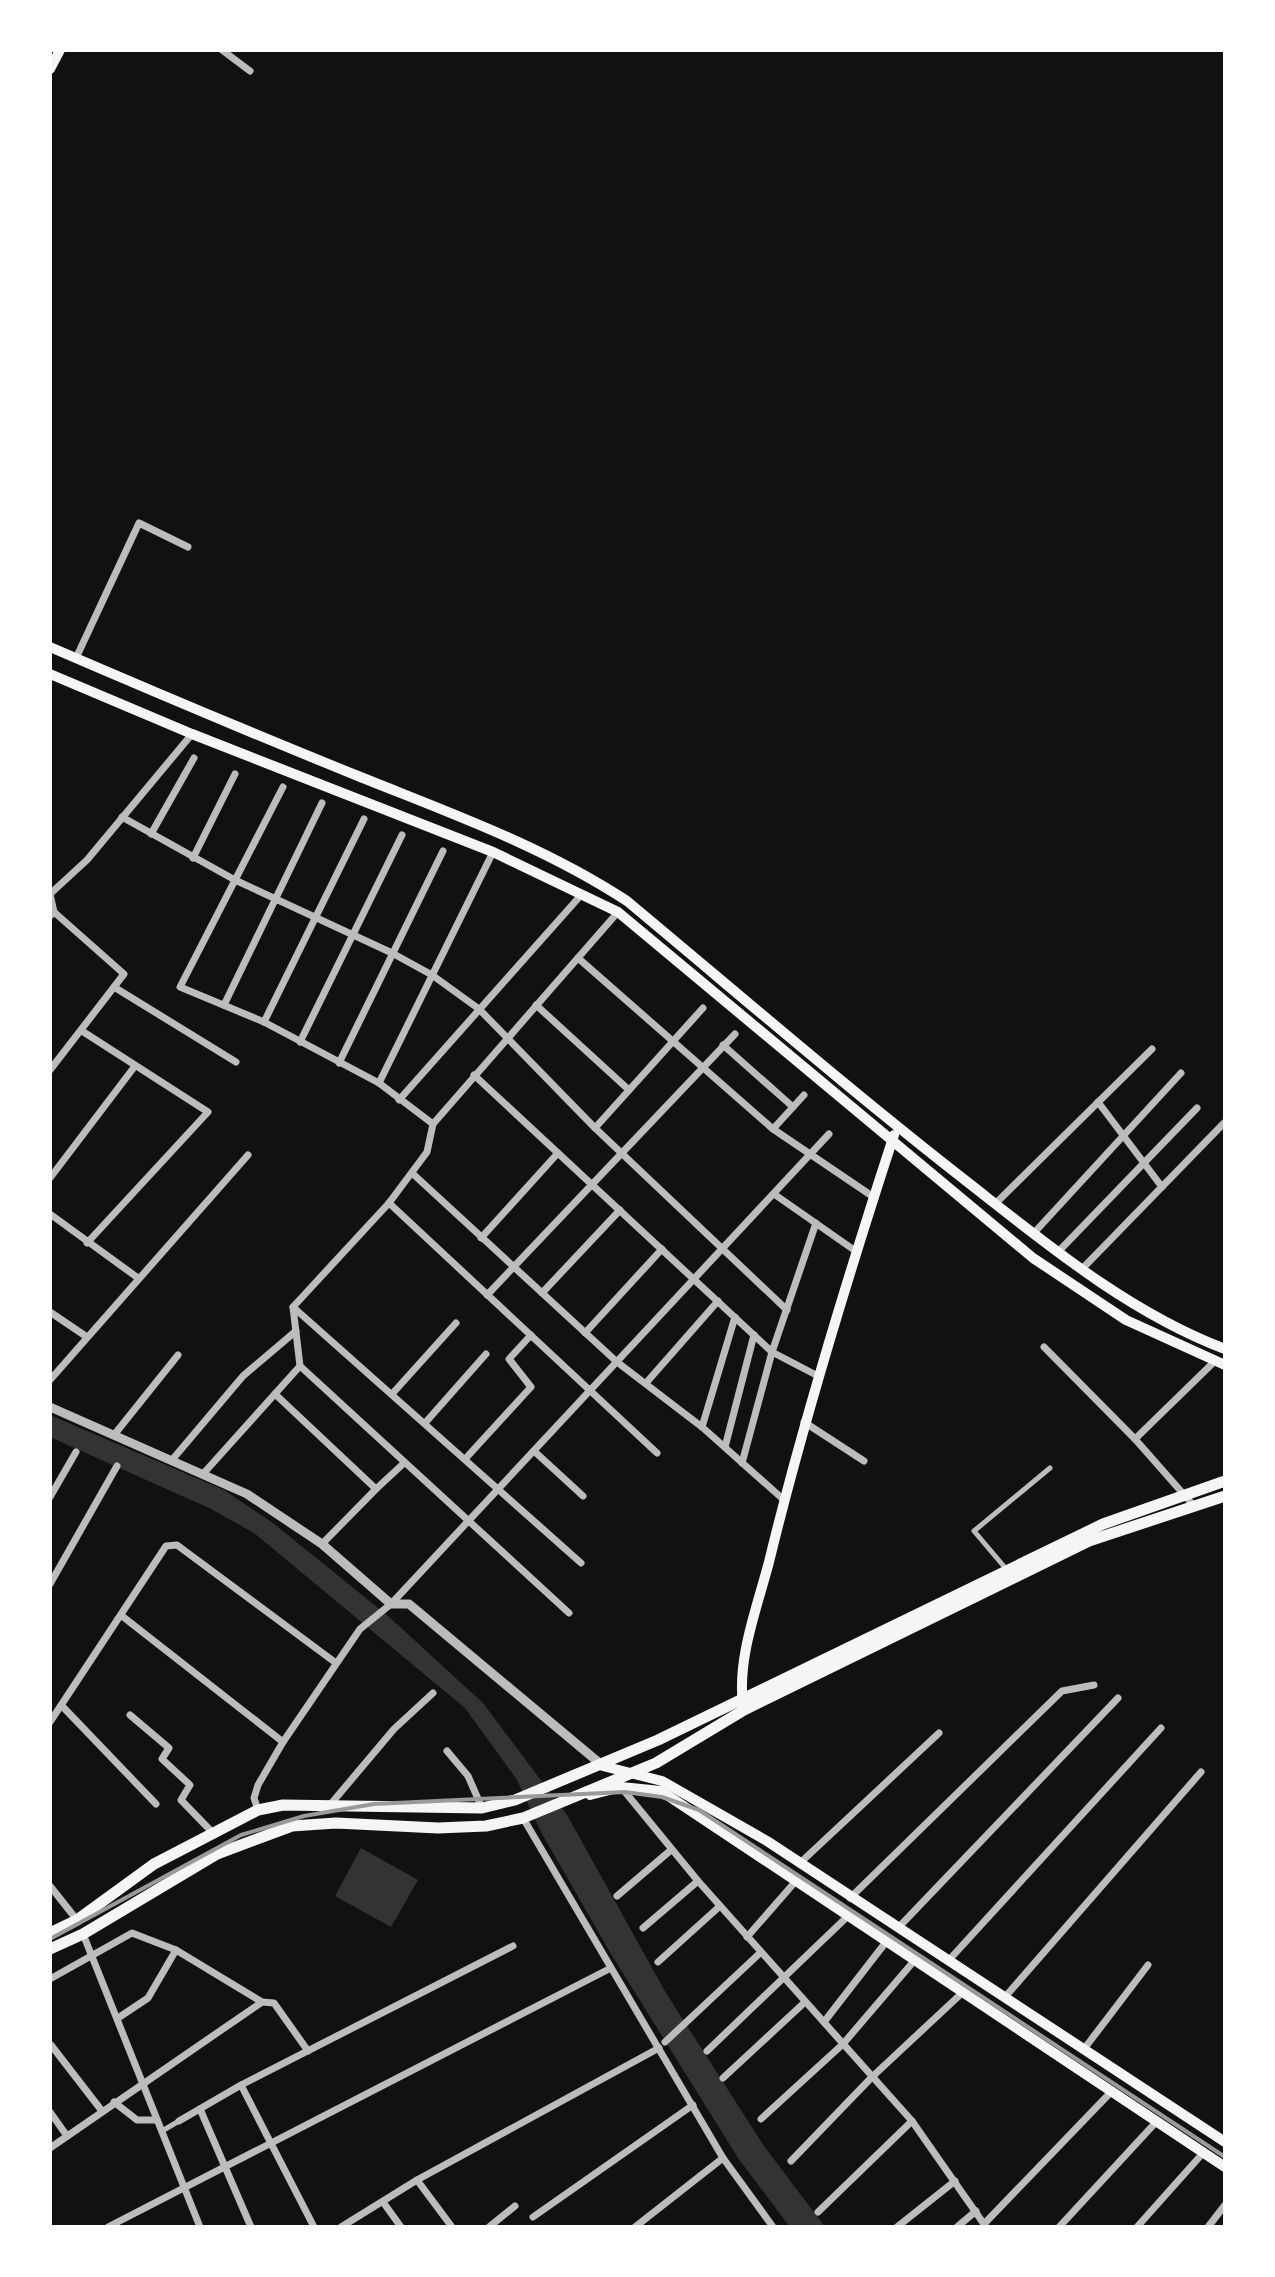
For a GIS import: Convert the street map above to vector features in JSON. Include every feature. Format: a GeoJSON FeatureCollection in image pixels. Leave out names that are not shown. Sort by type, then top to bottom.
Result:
{"type":"FeatureCollection","features":[{"type":"Feature","properties":{"kind":"main road"},"geometry":{"type":"LineString","coordinates":[[50,69],[60,50]]}},
{"type":"Feature","properties":{"kind":"main road"},"geometry":{"type":"LineString","coordinates":[[50,647],[515,840],[583,872],[627,901],[1033,1234],[1146,1312],[1225,1349]]}},
{"type":"Feature","properties":{"kind":"main road"},"geometry":{"type":"LineString","coordinates":[[50,674],[192,734],[493,852],[618,912],[1070,1284],[1126,1320],[1220,1363]]}},
{"type":"Feature","properties":{"kind":"main road"},"geometry":{"type":"LineString","coordinates":[[743,1705],[744,1664],[804,1422],[897,1125]]}},
{"type":"Feature","properties":{"kind":"main road"},"geometry":{"type":"LineString","coordinates":[[50,1949],[83,1934],[217,1854],[289,1827],[336,1823],[438,1828],[486,1826],[526,1817],[596,1790],[634,1773],[743,1705],[1007,1570],[1186,1494],[1225,1481]]}},
{"type":"Feature","properties":{"kind":"main road"},"geometry":{"type":"LineString","coordinates":[[50,1933],[77,1920],[154,1864],[258,1810],[283,1805],[482,1808],[515,1800],[603,1766],[743,1705],[1087,1537],[1225,1496]]}},
{"type":"Feature","properties":{"kind":"main road"},"geometry":{"type":"LineString","coordinates":[[603,1766],[662,1781],[800,1863],[1225,2142]]}},
{"type":"Feature","properties":{"kind":"main road"},"geometry":{"type":"LineString","coordinates":[[596,1790],[621,1787],[661,1791],[1225,2167]]}},
{"type":"Feature","properties":{"kind":"main road"},"geometry":{"type":"LineString","coordinates":[[283,1805],[289,1827]]}},
{"type":"Feature","properties":{"kind":"street"},"geometry":{"type":"LineString","coordinates":[[222,50],[250,71]]}},
{"type":"Feature","properties":{"kind":"street"},"geometry":{"type":"LineString","coordinates":[[76,658],[139,523],[188,547]]}},
{"type":"Feature","properties":{"kind":"street"},"geometry":{"type":"LineString","coordinates":[[50,1070],[124,974],[52,914],[50,894],[87,860],[192,734]]}},
{"type":"Feature","properties":{"kind":"street"},"geometry":{"type":"LineString","coordinates":[[151,834],[194,758]]}},
{"type":"Feature","properties":{"kind":"street"},"geometry":{"type":"LineString","coordinates":[[193,858],[235,774]]}},
{"type":"Feature","properties":{"kind":"street"},"geometry":{"type":"LineString","coordinates":[[283,787],[180,987],[264,1022],[379,1083],[433,1124]]}},
{"type":"Feature","properties":{"kind":"street"},"geometry":{"type":"LineString","coordinates":[[224,1005],[322,803]]}},
{"type":"Feature","properties":{"kind":"street"},"geometry":{"type":"LineString","coordinates":[[122,817],[235,880],[392,953],[432,975],[479,1009],[595,1128],[787,1310]]}},
{"type":"Feature","properties":{"kind":"street"},"geometry":{"type":"LineString","coordinates":[[264,1022],[364,819]]}},
{"type":"Feature","properties":{"kind":"street"},"geometry":{"type":"LineString","coordinates":[[300,1042],[402,835]]}},
{"type":"Feature","properties":{"kind":"street"},"geometry":{"type":"LineString","coordinates":[[339,1063],[443,851]]}},
{"type":"Feature","properties":{"kind":"street"},"geometry":{"type":"LineString","coordinates":[[379,1083],[493,852]]}},
{"type":"Feature","properties":{"kind":"street"},"geometry":{"type":"LineString","coordinates":[[399,1100],[582,894]]}},
{"type":"Feature","properties":{"kind":"street"},"geometry":{"type":"LineString","coordinates":[[569,1613],[467,1523],[300,1366],[293,1307],[389,1203],[412,1173],[427,1152],[433,1124],[618,912]]}},
{"type":"Feature","properties":{"kind":"street"},"geometry":{"type":"LineString","coordinates":[[578,958],[773,1129],[808,1156],[817,1156],[875,1198]]}},
{"type":"Feature","properties":{"kind":"street"},"geometry":{"type":"LineString","coordinates":[[114,987],[236,1062]]}},
{"type":"Feature","properties":{"kind":"street"},"geometry":{"type":"LineString","coordinates":[[536,1005],[629,1090]]}},
{"type":"Feature","properties":{"kind":"street"},"geometry":{"type":"LineString","coordinates":[[595,1128],[703,1008]]}},
{"type":"Feature","properties":{"kind":"street"},"geometry":{"type":"LineString","coordinates":[[82,1031],[208,1112],[87,1243]]}},
{"type":"Feature","properties":{"kind":"street"},"geometry":{"type":"LineString","coordinates":[[487,1295],[702,1065],[735,1034]]}},
{"type":"Feature","properties":{"kind":"street"},"geometry":{"type":"LineString","coordinates":[[723,1045],[793,1107]]}},
{"type":"Feature","properties":{"kind":"street"},"geometry":{"type":"LineString","coordinates":[[995,1204],[1152,1049]]}},
{"type":"Feature","properties":{"kind":"street"},"geometry":{"type":"LineString","coordinates":[[50,1178],[135,1066]]}},
{"type":"Feature","properties":{"kind":"street"},"geometry":{"type":"LineString","coordinates":[[1033,1234],[1181,1073]]}},
{"type":"Feature","properties":{"kind":"street"},"geometry":{"type":"LineString","coordinates":[[474,1075],[772,1352],[818,1376]]}},
{"type":"Feature","properties":{"kind":"street"},"geometry":{"type":"LineString","coordinates":[[773,1129],[804,1095]]}},
{"type":"Feature","properties":{"kind":"street"},"geometry":{"type":"LineString","coordinates":[[1098,1102],[1162,1187]]}},
{"type":"Feature","properties":{"kind":"street"},"geometry":{"type":"LineString","coordinates":[[1058,1252],[1197,1108]]}},
{"type":"Feature","properties":{"kind":"street"},"geometry":{"type":"LineString","coordinates":[[1082,1269],[1224,1123]]}},
{"type":"Feature","properties":{"kind":"street"},"geometry":{"type":"LineString","coordinates":[[258,1810],[254,1798],[258,1785],[283,1742],[360,1629],[388,1607],[829,1134]]}},
{"type":"Feature","properties":{"kind":"street"},"geometry":{"type":"LineString","coordinates":[[481,1238],[558,1153]]}},
{"type":"Feature","properties":{"kind":"street"},"geometry":{"type":"LineString","coordinates":[[50,1380],[248,1155]]}},
{"type":"Feature","properties":{"kind":"street"},"geometry":{"type":"LineString","coordinates":[[412,1173],[617,1362],[702,1427],[784,1500]]}},
{"type":"Feature","properties":{"kind":"street"},"geometry":{"type":"LineString","coordinates":[[774,1194],[857,1252]]}},
{"type":"Feature","properties":{"kind":"street"},"geometry":{"type":"LineString","coordinates":[[389,1203],[657,1453]]}},
{"type":"Feature","properties":{"kind":"street"},"geometry":{"type":"LineString","coordinates":[[542,1293],[620,1210]]}},
{"type":"Feature","properties":{"kind":"street"},"geometry":{"type":"LineString","coordinates":[[50,1214],[138,1278]]}},
{"type":"Feature","properties":{"kind":"street"},"geometry":{"type":"LineString","coordinates":[[742,1463],[772,1352],[816,1223]]}},
{"type":"Feature","properties":{"kind":"street"},"geometry":{"type":"LineString","coordinates":[[585,1333],[662,1249]]}},
{"type":"Feature","properties":{"kind":"street"},"geometry":{"type":"LineString","coordinates":[[646,1383],[718,1301]]}},
{"type":"Feature","properties":{"kind":"street"},"geometry":{"type":"LineString","coordinates":[[293,1307],[581,1563]]}},
{"type":"Feature","properties":{"kind":"street"},"geometry":{"type":"LineString","coordinates":[[50,1312],[87,1337]]}},
{"type":"Feature","properties":{"kind":"street"},"geometry":{"type":"LineString","coordinates":[[702,1427],[735,1317]]}},
{"type":"Feature","properties":{"kind":"street"},"geometry":{"type":"LineString","coordinates":[[392,1394],[456,1323]]}},
{"type":"Feature","properties":{"kind":"street"},"geometry":{"type":"LineString","coordinates":[[172,1460],[243,1376],[296,1331]]}},
{"type":"Feature","properties":{"kind":"street"},"geometry":{"type":"LineString","coordinates":[[466,1458],[531,1387],[509,1359],[531,1335]]}},
{"type":"Feature","properties":{"kind":"street"},"geometry":{"type":"LineString","coordinates":[[725,1447],[754,1335]]}},
{"type":"Feature","properties":{"kind":"street"},"geometry":{"type":"LineString","coordinates":[[1044,1347],[1135,1439],[1194,1506]]}},
{"type":"Feature","properties":{"kind":"street"},"geometry":{"type":"LineString","coordinates":[[425,1423],[486,1354]]}},
{"type":"Feature","properties":{"kind":"street"},"geometry":{"type":"LineString","coordinates":[[114,1435],[178,1355]]}},
{"type":"Feature","properties":{"kind":"street"},"geometry":{"type":"LineString","coordinates":[[1135,1439],[1220,1363]]}},
{"type":"Feature","properties":{"kind":"street"},"geometry":{"type":"LineString","coordinates":[[203,1474],[300,1366]]}},
{"type":"Feature","properties":{"kind":"street"},"geometry":{"type":"LineString","coordinates":[[275,1394],[376,1489]]}},
{"type":"Feature","properties":{"kind":"street"},"geometry":{"type":"LineString","coordinates":[[50,1407],[247,1494],[322,1544],[388,1607]]}},
{"type":"Feature","properties":{"kind":"street"},"geometry":{"type":"LineString","coordinates":[[804,1422],[864,1461]]}},
{"type":"Feature","properties":{"kind":"street"},"geometry":{"type":"LineString","coordinates":[[534,1451],[583,1496]]}},
{"type":"Feature","properties":{"kind":"street"},"geometry":{"type":"LineString","coordinates":[[50,1497],[76,1452]]}},
{"type":"Feature","properties":{"kind":"street"},"geometry":{"type":"LineString","coordinates":[[322,1544],[403,1464]]}},
{"type":"Feature","properties":{"kind":"street"},"geometry":{"type":"LineString","coordinates":[[50,1584],[117,1466]]}},
{"type":"Feature","properties":{"kind":"street"},"geometry":{"type":"LineString","coordinates":[[1007,1570],[974,1531],[1050,1468]]}},
{"type":"Feature","properties":{"kind":"street"},"geometry":{"type":"LineString","coordinates":[[50,1722],[63,1707],[166,1546],[177,1545],[336,1663]]}},
{"type":"Feature","properties":{"kind":"street"},"geometry":{"type":"LineString","coordinates":[[388,1607],[409,1604],[603,1766]]}},
{"type":"Feature","properties":{"kind":"street"},"geometry":{"type":"LineString","coordinates":[[122,1616],[283,1742]]}},
{"type":"Feature","properties":{"kind":"street"},"geometry":{"type":"LineString","coordinates":[[850,1898],[1062,1691],[1094,1685]]}},
{"type":"Feature","properties":{"kind":"street"},"geometry":{"type":"LineString","coordinates":[[330,1805],[394,1729],[433,1693]]}},
{"type":"Feature","properties":{"kind":"street"},"geometry":{"type":"LineString","coordinates":[[898,1928],[1118,1698]]}},
{"type":"Feature","properties":{"kind":"street"},"geometry":{"type":"LineString","coordinates":[[63,1707],[156,1804]]}},
{"type":"Feature","properties":{"kind":"street"},"geometry":{"type":"LineString","coordinates":[[130,1715],[169,1748],[162,1759],[190,1785],[181,1800],[213,1833]]}},
{"type":"Feature","properties":{"kind":"street"},"geometry":{"type":"LineString","coordinates":[[949,1960],[1161,1728]]}},
{"type":"Feature","properties":{"kind":"street"},"geometry":{"type":"LineString","coordinates":[[800,1863],[939,1733]]}},
{"type":"Feature","properties":{"kind":"street"},"geometry":{"type":"LineString","coordinates":[[447,1751],[468,1776],[482,1808]]}},
{"type":"Feature","properties":{"kind":"street"},"geometry":{"type":"LineString","coordinates":[[1005,1997],[1201,1772]]}},
{"type":"Feature","properties":{"kind":"street"},"geometry":{"type":"LineString","coordinates":[[621,1787],[760,1953],[912,2121],[985,2226],[1112,2091]]}},
{"type":"Feature","properties":{"kind":"street"},"geometry":{"type":"LineString","coordinates":[[526,1817],[609,1969],[662,2045],[723,2158],[773,2227]]}},
{"type":"Feature","properties":{"kind":"street"},"geometry":{"type":"LineString","coordinates":[[617,1896],[671,1850]]}},
{"type":"Feature","properties":{"kind":"street"},"geometry":{"type":"LineString","coordinates":[[643,1928],[698,1881]]}},
{"type":"Feature","properties":{"kind":"street"},"geometry":{"type":"LineString","coordinates":[[747,1937],[795,1882]]}},
{"type":"Feature","properties":{"kind":"street"},"geometry":{"type":"LineString","coordinates":[[50,1886],[77,1920]]}},
{"type":"Feature","properties":{"kind":"street"},"geometry":{"type":"LineString","coordinates":[[658,1962],[720,1906]]}},
{"type":"Feature","properties":{"kind":"street"},"geometry":{"type":"LineString","coordinates":[[707,2051],[848,1916]]}},
{"type":"Feature","properties":{"kind":"street"},"geometry":{"type":"LineString","coordinates":[[50,1979],[132,1933],[176,1950],[262,2002],[274,2003],[308,2051]]}},
{"type":"Feature","properties":{"kind":"street"},"geometry":{"type":"LineString","coordinates":[[83,1934],[118,2018],[140,2084],[200,2227]]}},
{"type":"Feature","properties":{"kind":"street"},"geometry":{"type":"LineString","coordinates":[[824,2022],[886,1942]]}},
{"type":"Feature","properties":{"kind":"street"},"geometry":{"type":"LineString","coordinates":[[162,2131],[241,2085],[513,1946]]}},
{"type":"Feature","properties":{"kind":"street"},"geometry":{"type":"LineString","coordinates":[[118,2018],[148,1998],[176,1950]]}},
{"type":"Feature","properties":{"kind":"street"},"geometry":{"type":"LineString","coordinates":[[341,2227],[417,2180],[662,2045],[760,1953]]}},
{"type":"Feature","properties":{"kind":"street"},"geometry":{"type":"LineString","coordinates":[[761,2119],[843,2044],[914,1961]]}},
{"type":"Feature","properties":{"kind":"street"},"geometry":{"type":"LineString","coordinates":[[1084,2049],[1148,1965]]}},
{"type":"Feature","properties":{"kind":"street"},"geometry":{"type":"LineString","coordinates":[[108,2227],[609,1969]]}},
{"type":"Feature","properties":{"kind":"street"},"geometry":{"type":"LineString","coordinates":[[791,2161],[872,2077],[962,1993]]}},
{"type":"Feature","properties":{"kind":"street"},"geometry":{"type":"LineString","coordinates":[[50,2148],[262,2002]]}},
{"type":"Feature","properties":{"kind":"street"},"geometry":{"type":"LineString","coordinates":[[723,2078],[805,2002]]}},
{"type":"Feature","properties":{"kind":"street"},"geometry":{"type":"LineString","coordinates":[[51,2045],[102,2111]]}},
{"type":"Feature","properties":{"kind":"street"},"geometry":{"type":"LineString","coordinates":[[241,2085],[314,2227]]}},
{"type":"Feature","properties":{"kind":"street"},"geometry":{"type":"LineString","coordinates":[[114,2102],[137,2120],[157,2120]]}},
{"type":"Feature","properties":{"kind":"street"},"geometry":{"type":"LineString","coordinates":[[533,2217],[693,2105]]}},
{"type":"Feature","properties":{"kind":"street"},"geometry":{"type":"LineString","coordinates":[[200,2109],[251,2227]]}},
{"type":"Feature","properties":{"kind":"street"},"geometry":{"type":"LineString","coordinates":[[50,2112],[67,2136]]}},
{"type":"Feature","properties":{"kind":"street"},"geometry":{"type":"LineString","coordinates":[[818,2212],[912,2121]]}},
{"type":"Feature","properties":{"kind":"street"},"geometry":{"type":"LineString","coordinates":[[1059,2227],[1156,2122]]}},
{"type":"Feature","properties":{"kind":"street"},"geometry":{"type":"LineString","coordinates":[[1137,2227],[1203,2153]]}},
{"type":"Feature","properties":{"kind":"street"},"geometry":{"type":"LineString","coordinates":[[635,2227],[723,2158]]}},
{"type":"Feature","properties":{"kind":"street"},"geometry":{"type":"LineString","coordinates":[[417,2180],[452,2227]]}},
{"type":"Feature","properties":{"kind":"street"},"geometry":{"type":"LineString","coordinates":[[897,2227],[955,2181]]}},
{"type":"Feature","properties":{"kind":"street"},"geometry":{"type":"LineString","coordinates":[[383,2202],[401,2227]]}},
{"type":"Feature","properties":{"kind":"street"},"geometry":{"type":"LineString","coordinates":[[1208,2227],[1225,2205]]}},
{"type":"Feature","properties":{"kind":"street"},"geometry":{"type":"LineString","coordinates":[[489,2227],[515,2206]]}},
{"type":"Feature","properties":{"kind":"street"},"geometry":{"type":"LineString","coordinates":[[957,2227],[976,2211]]}},
{"type":"Feature","properties":{"kind":"shaded area"},"geometry":{"type":"Polygon","coordinates":[[[50,1415],[224,1490],[273,1523],[388,1616],[483,1703],[567,1815],[666,1993],[764,2146],[825,2227],[790,2227],[738,2158],[611,1954],[541,1832],[517,1780],[465,1708],[254,1533],[209,1508],[50,1437],[50,1415]]]}},
{"type":"Feature","properties":{"kind":"shaded area"},"geometry":{"type":"Polygon","coordinates":[[[361,1848],[418,1880],[391,1927],[335,1896],[361,1848]]]}},
{"type":"Feature","properties":{"kind":"railway"},"geometry":{"type":"LineString","coordinates":[[50,1939],[241,1835],[304,1816],[374,1804],[625,1792],[662,1797],[699,1810],[1225,2157]]}}]}
